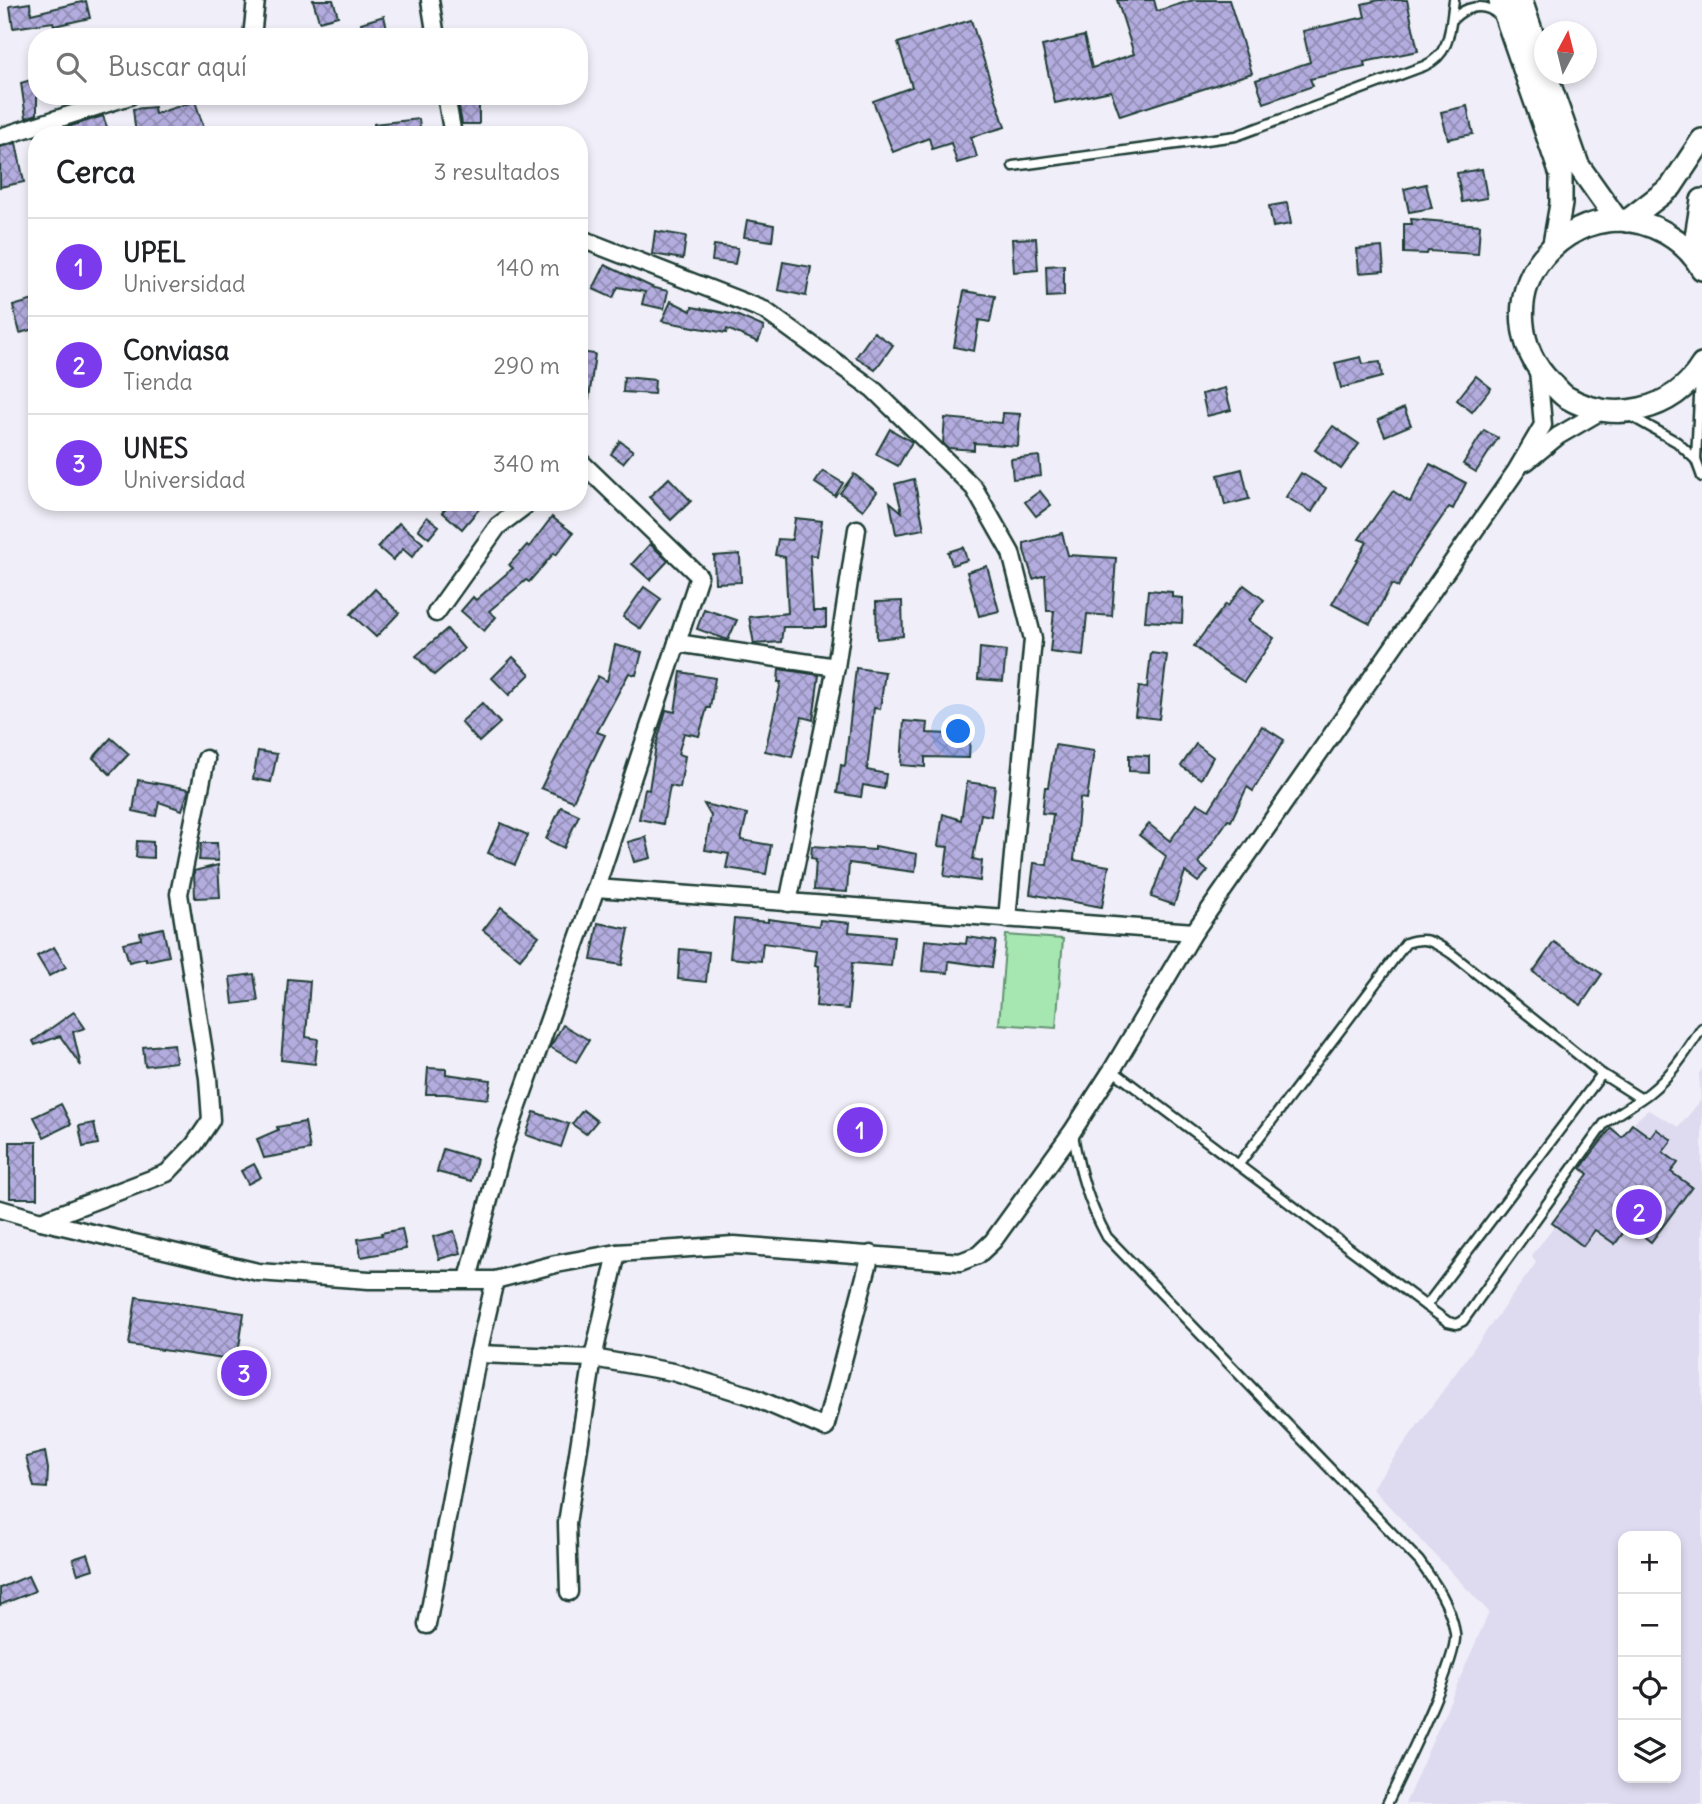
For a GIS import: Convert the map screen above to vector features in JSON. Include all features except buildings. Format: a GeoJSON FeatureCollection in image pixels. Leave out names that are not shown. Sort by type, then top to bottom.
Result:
{"type":"FeatureCollection","features":[{"type":"Feature","properties":{"kind":"street"},"geometry":{"type":"LineString","coordinates":[[253,28],[256,0]]}},
{"type":"Feature","properties":{"kind":"street"},"geometry":{"type":"LineString","coordinates":[[430,0],[435,28]]}},
{"type":"Feature","properties":{"kind":"street"},"geometry":{"type":"LineString","coordinates":[[1500,0],[1561,175],[1561,204],[1554,244]]}},
{"type":"Feature","properties":{"kind":"street"},"geometry":{"type":"LineString","coordinates":[[1521,0],[1534,38]]}},
{"type":"Feature","properties":{"kind":"street"},"geometry":{"type":"LineString","coordinates":[[1550,84],[1578,165],[1622,221]]}},
{"type":"Feature","properties":{"kind":"street"},"geometry":{"type":"LineString","coordinates":[[35,126],[102,105]]}},
{"type":"Feature","properties":{"kind":"street"},"geometry":{"type":"LineString","coordinates":[[448,105],[451,126]]}},
{"type":"Feature","properties":{"kind":"street"},"geometry":{"type":"LineString","coordinates":[[0,137],[28,128]]}},
{"type":"Feature","properties":{"kind":"street"},"geometry":{"type":"LineString","coordinates":[[1622,221],[1671,187],[1702,140]]}},
{"type":"Feature","properties":{"kind":"street"},"geometry":{"type":"LineString","coordinates":[[1697,262],[1702,200]]}},
{"type":"Feature","properties":{"kind":"street"},"geometry":{"type":"LineString","coordinates":[[1697,262],[1679,242],[1663,231],[1645,224],[1622,221],[1584,227],[1554,244],[1536,265],[1525,291],[1522,318],[1526,345],[1538,370],[1566,397],[1601,411],[1646,409],[1668,399],[1686,385],[1701,366]]}},
{"type":"Feature","properties":{"kind":"street"},"geometry":{"type":"LineString","coordinates":[[588,242],[764,310],[873,388],[974,488],[1011,553],[1033,639],[1007,919]]}},
{"type":"Feature","properties":{"kind":"street"},"geometry":{"type":"LineString","coordinates":[[0,1209],[258,1272],[369,1280],[495,1280],[556,1264],[617,1253],[734,1245],[960,1262],[978,1255],[993,1241],[1072,1132],[1194,932],[1516,471],[1543,425],[1538,370]]}},
{"type":"Feature","properties":{"kind":"street"},"geometry":{"type":"LineString","coordinates":[[1516,471],[1558,436],[1601,411]]}},
{"type":"Feature","properties":{"kind":"street"},"geometry":{"type":"LineString","coordinates":[[468,1279],[502,1151],[596,888],[699,576],[588,469]]}},
{"type":"Feature","properties":{"kind":"street"},"geometry":{"type":"LineString","coordinates":[[436,612],[498,526],[518,511]]}},
{"type":"Feature","properties":{"kind":"street"},"geometry":{"type":"LineString","coordinates":[[788,903],[836,667],[857,529]]}},
{"type":"Feature","properties":{"kind":"street"},"geometry":{"type":"LineString","coordinates":[[677,643],[836,667]]}},
{"type":"Feature","properties":{"kind":"street"},"geometry":{"type":"LineString","coordinates":[[41,1221],[167,1173],[194,1145],[211,1120],[208,1078],[179,894],[206,759]]}},
{"type":"Feature","properties":{"kind":"street"},"geometry":{"type":"LineString","coordinates":[[596,888],[1194,932]]}},
{"type":"Feature","properties":{"kind":"street"},"geometry":{"type":"LineString","coordinates":[[569,1591],[567,1523],[593,1358],[617,1253]]}},
{"type":"Feature","properties":{"kind":"street"},"geometry":{"type":"LineString","coordinates":[[478,1354],[593,1358],[673,1372],[751,1396],[825,1428],[872,1254]]}},
{"type":"Feature","properties":{"kind":"street"},"geometry":{"type":"LineString","coordinates":[[427,1625],[478,1354],[495,1280]]}},
{"type":"Feature","properties":{"kind":"lane"},"geometry":{"type":"LineString","coordinates":[[1013,166],[1236,136],[1435,61],[1443,54],[1447,43],[1454,0]]}},
{"type":"Feature","properties":{"kind":"lane"},"geometry":{"type":"LineString","coordinates":[[1450,23],[1461,10],[1481,6],[1493,10],[1508,24]]}},
{"type":"Feature","properties":{"kind":"lane"},"geometry":{"type":"LineString","coordinates":[[1701,366],[1696,460],[1702,477]]}},
{"type":"Feature","properties":{"kind":"lane"},"geometry":{"type":"LineString","coordinates":[[1623,412],[1677,442],[1696,460]]}},
{"type":"Feature","properties":{"kind":"lane"},"geometry":{"type":"LineString","coordinates":[[1239,1164],[1406,943],[1419,939],[1434,942],[1452,954],[1602,1074],[1640,1098]]}},
{"type":"Feature","properties":{"kind":"lane"},"geometry":{"type":"LineString","coordinates":[[1112,1070],[1426,1306],[1448,1322],[1457,1324],[1463,1321],[1604,1124],[1667,1076],[1702,1028]]}},
{"type":"Feature","properties":{"kind":"lane"},"geometry":{"type":"LineString","coordinates":[[1426,1306],[1602,1074]]}},
{"type":"Feature","properties":{"kind":"lane"},"geometry":{"type":"LineString","coordinates":[[1072,1132],[1079,1172],[1107,1237],[1419,1561],[1442,1592],[1456,1636],[1446,1671],[1387,1804]]}},
{"type":"Feature","properties":{"kind":"shaded area"},"geometry":{"type":"Polygon","coordinates":[[[1702,1069],[1702,1804],[1405,1804],[1489,1612],[1372,1488],[1536,1263],[1532,1255],[1555,1226],[1551,1223],[1588,1174],[1581,1168],[1611,1128],[1622,1136],[1648,1110],[1679,1127],[1701,1100],[1699,1074],[1702,1069]]]}},
{"type":"Feature","properties":{"kind":"green space"},"geometry":{"type":"Polygon","coordinates":[[[1006,935],[1063,939],[1056,1028],[999,1024],[1006,935]]]}},
{"type":"Feature","properties":{"kind":"place","name":"UPEL"},"geometry":{"type":"Point","coordinates":[860,1130]}},
{"type":"Feature","properties":{"kind":"place","name":"Conviasa"},"geometry":{"type":"Point","coordinates":[1639,1212]}},
{"type":"Feature","properties":{"kind":"place","name":"UNES"},"geometry":{"type":"Point","coordinates":[244,1373]}}]}
